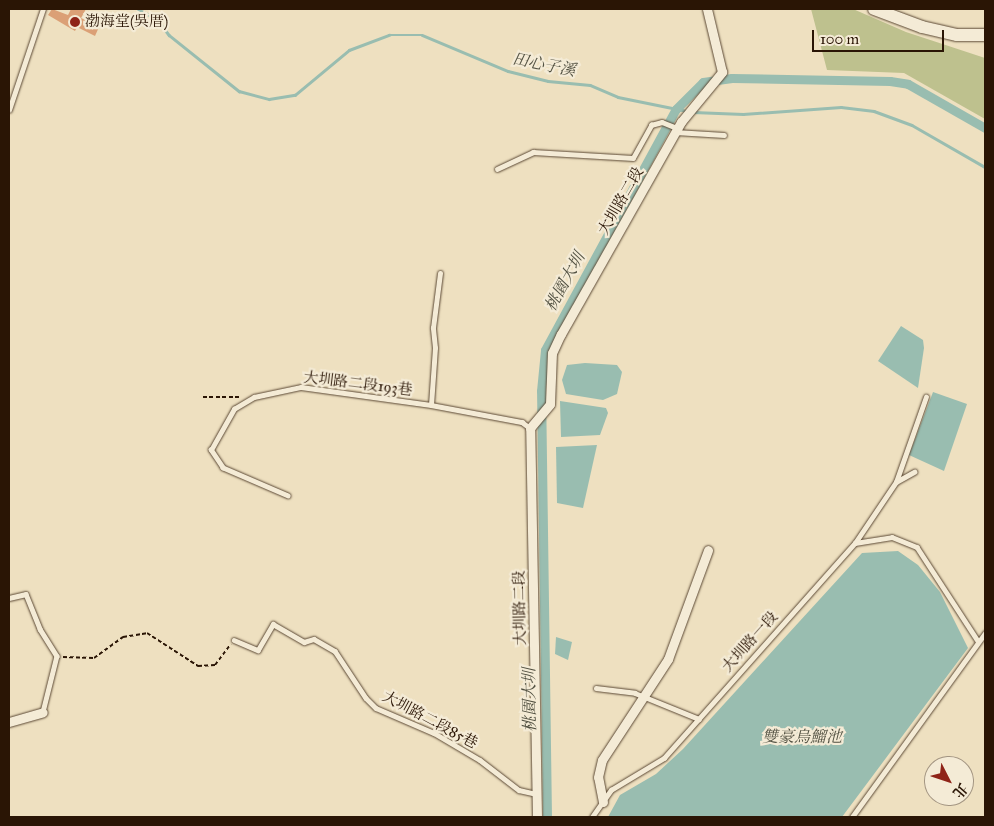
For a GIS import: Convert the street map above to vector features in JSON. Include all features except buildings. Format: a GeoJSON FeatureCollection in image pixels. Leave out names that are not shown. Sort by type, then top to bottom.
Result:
{"type":"FeatureCollection","features":[{"type":"Feature","properties":{"kind":"main road"},"geometry":{"type":"LineString","coordinates":[[874,9],[922,27],[957,35],[985,35]]}},
{"type":"Feature","properties":{"kind":"street","name":"大圳路二段"},"geometry":{"type":"LineString","coordinates":[[537,817],[530,428],[550,404],[549,374],[555,346],[677,127],[722,72],[707,9]]}},
{"type":"Feature","properties":{"kind":"street"},"geometry":{"type":"LineString","coordinates":[[603,802],[598,777],[602,760],[668,659],[708,550]]}},
{"type":"Feature","properties":{"kind":"street"},"geometry":{"type":"LineString","coordinates":[[9,722],[43,712]]}},
{"type":"Feature","properties":{"kind":"lane"},"geometry":{"type":"LineString","coordinates":[[9,110],[43,9]]}},
{"type":"Feature","properties":{"kind":"lane"},"geometry":{"type":"LineString","coordinates":[[497,169],[533,152],[633,158],[651,125],[664,123],[724,135]]}},
{"type":"Feature","properties":{"kind":"lane"},"geometry":{"type":"LineString","coordinates":[[431,405],[435,348],[433,328],[440,273]]}},
{"type":"Feature","properties":{"kind":"lane","name":"大圳路二段193巷"},"geometry":{"type":"LineString","coordinates":[[288,496],[223,468],[211,450],[234,409],[254,398],[301,387],[431,405],[522,422],[530,428]]}},
{"type":"Feature","properties":{"kind":"lane"},"geometry":{"type":"LineString","coordinates":[[896,482],[926,397]]}},
{"type":"Feature","properties":{"kind":"lane","name":"大圳路一段"},"geometry":{"type":"LineString","coordinates":[[592,817],[611,790],[664,758],[855,543],[896,482],[914,472]]}},
{"type":"Feature","properties":{"kind":"lane"},"geometry":{"type":"LineString","coordinates":[[855,543],[892,537],[917,547],[978,641]]}},
{"type":"Feature","properties":{"kind":"lane"},"geometry":{"type":"LineString","coordinates":[[9,598],[26,594],[40,630],[57,656],[43,712]]}},
{"type":"Feature","properties":{"kind":"lane","name":"大圳路二段85巷"},"geometry":{"type":"LineString","coordinates":[[234,640],[258,650],[273,624],[304,642],[314,639],[335,650],[366,698],[376,708],[434,733],[480,760],[519,790],[537,794]]}},
{"type":"Feature","properties":{"kind":"lane"},"geometry":{"type":"LineString","coordinates":[[852,817],[934,707],[985,633]]}},
{"type":"Feature","properties":{"kind":"lane"},"geometry":{"type":"LineString","coordinates":[[596,688],[644,696],[699,719]]}},
{"type":"Feature","properties":{"kind":"path"},"geometry":{"type":"LineString","coordinates":[[203,397],[254,398]]}},
{"type":"Feature","properties":{"kind":"path"},"geometry":{"type":"LineString","coordinates":[[57,656],[94,658],[123,638],[147,633],[198,666],[215,665],[234,640]]}},
{"type":"Feature","properties":{"kind":"green space"},"geometry":{"type":"Polygon","coordinates":[[[811,9],[853,9],[906,32],[985,58],[985,119],[904,73],[827,70],[811,9]]]}},
{"type":"Feature","properties":{"kind":"water"},"geometry":{"type":"Polygon","coordinates":[[[901,326],[923,340],[924,348],[918,388],[878,361],[901,326]]]}},
{"type":"Feature","properties":{"kind":"water"},"geometry":{"type":"Polygon","coordinates":[[[585,363],[617,365],[622,372],[617,394],[603,400],[566,394],[562,380],[567,365],[585,363]]]}},
{"type":"Feature","properties":{"kind":"water"},"geometry":{"type":"Polygon","coordinates":[[[933,392],[967,404],[944,471],[909,455],[933,392]]]}},
{"type":"Feature","properties":{"kind":"water"},"geometry":{"type":"Polygon","coordinates":[[[560,401],[606,408],[608,413],[600,435],[561,437],[560,401]]]}},
{"type":"Feature","properties":{"kind":"water"},"geometry":{"type":"Polygon","coordinates":[[[597,445],[583,508],[557,503],[556,447],[597,445]]]}},
{"type":"Feature","properties":{"kind":"water","name":"雙豪烏鰡池"},"geometry":{"type":"Polygon","coordinates":[[[898,551],[918,565],[940,592],[968,648],[842,817],[608,817],[620,795],[656,774],[683,749],[862,553],[898,551]]]}},
{"type":"Feature","properties":{"kind":"water"},"geometry":{"type":"Polygon","coordinates":[[[556,637],[572,642],[568,660],[555,654],[556,637]]]}},
{"type":"Feature","properties":{"kind":"waterway","name":"田心子溪"},"geometry":{"type":"LineString","coordinates":[[138,9],[157,19],[169,35],[239,91],[269,99],[295,95],[349,50],[389,35],[422,35],[508,71],[548,81],[590,85],[618,97],[687,111]]}},
{"type":"Feature","properties":{"kind":"waterway","name":"桃園大圳"},"geometry":{"type":"LineString","coordinates":[[547,817],[541,391],[545,350],[676,109],[703,82],[732,78],[890,81],[908,84],[985,128]]}},
{"type":"Feature","properties":{"kind":"waterway","name":"田心子溪"},"geometry":{"type":"LineString","coordinates":[[693,112],[743,114],[841,107],[874,111],[912,125],[985,167]]}},
{"type":"Feature","properties":{"kind":"place","name":"渤海堂(吳厝)"},"geometry":{"type":"Point","coordinates":[75,22]}}]}
